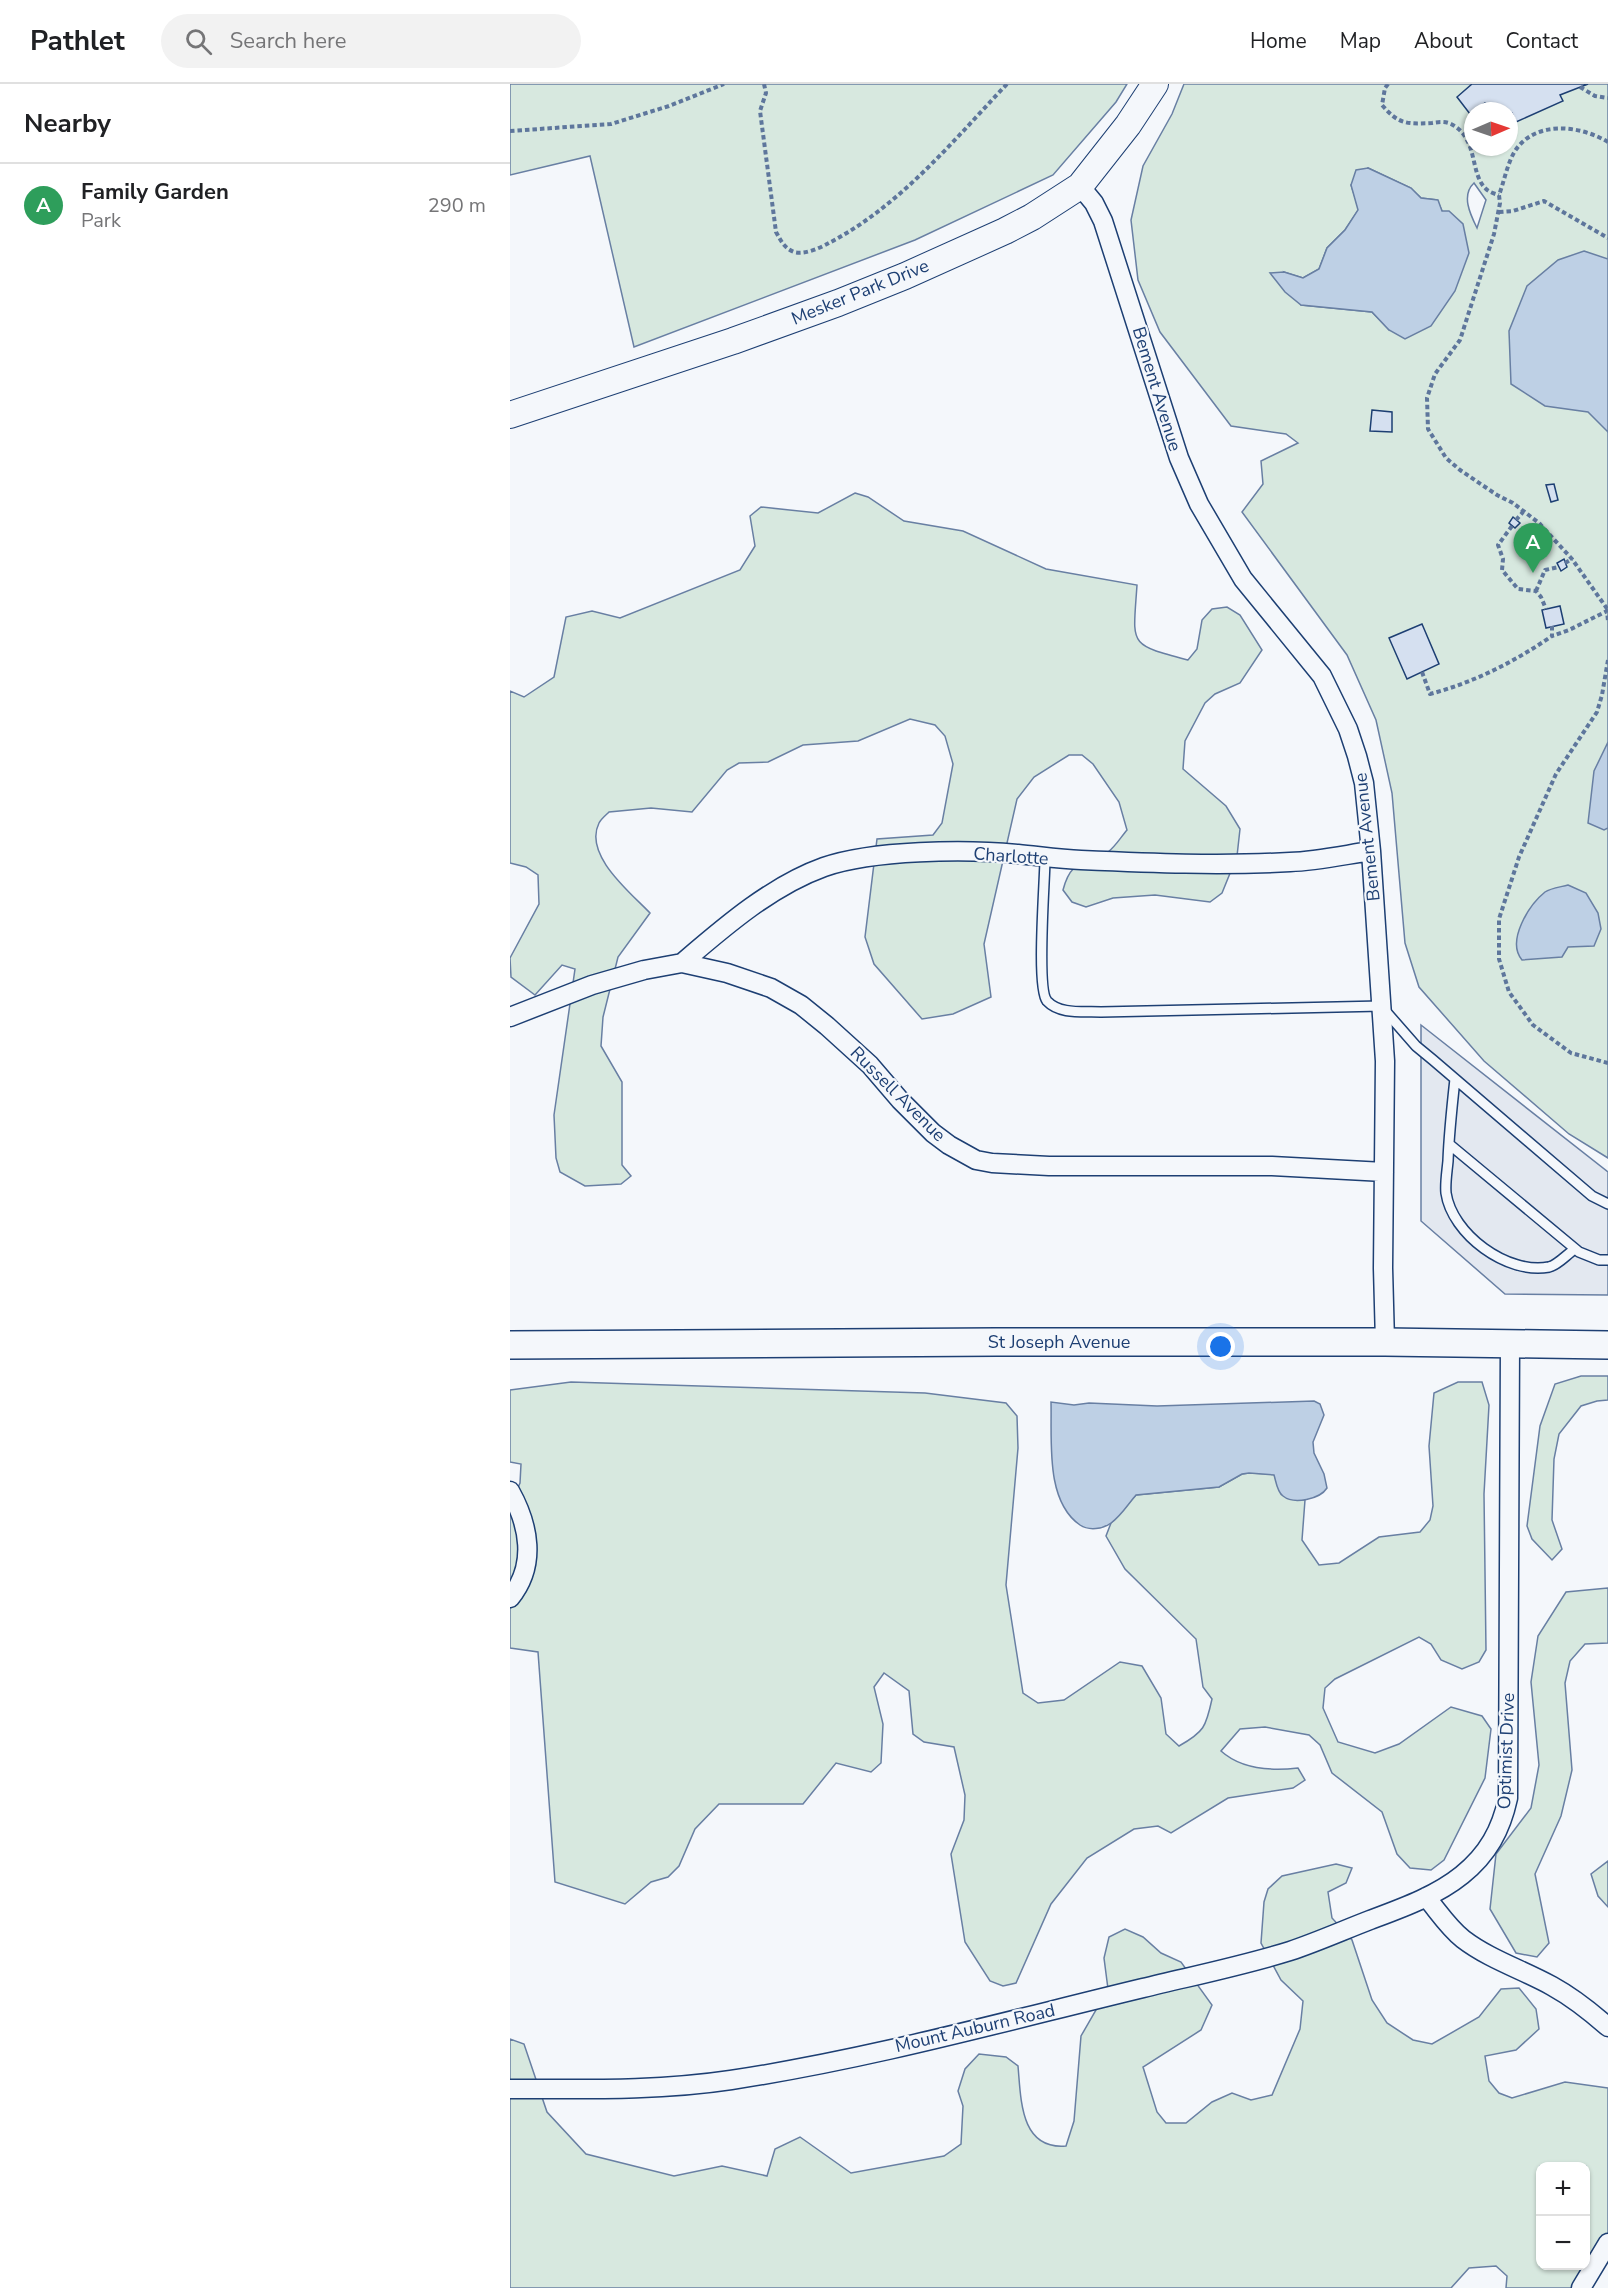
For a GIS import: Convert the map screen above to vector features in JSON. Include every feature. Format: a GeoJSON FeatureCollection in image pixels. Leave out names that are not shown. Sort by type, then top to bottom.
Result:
{"type":"FeatureCollection","features":[{"type":"Feature","properties":{"kind":"main road","name":"St Joseph Avenue"},"geometry":{"type":"LineString","coordinates":[[510,1345],[1385,1342],[1608,1345]]}},
{"type":"Feature","properties":{"kind":"street","name":"Mesker Park Drive"},"geometry":{"type":"LineString","coordinates":[[510,415],[733,341],[896,280],[1005,231],[1032,217],[1080,186],[1115,142],[1155,84]]}},
{"type":"Feature","properties":{"kind":"street","name":"Bement Avenue"},"geometry":{"type":"LineString","coordinates":[[1080,186],[1094,204],[1103,221],[1179,458],[1199,504],[1243,579],[1322,676],[1348,729],[1364,783],[1371,851],[1385,1061],[1385,1342]]}},
{"type":"Feature","properties":{"kind":"street","name":"Charlotte"},"geometry":{"type":"LineString","coordinates":[[681,963],[713,936],[800,877],[825,867],[854,860],[940,853],[996,853],[1045,858],[1210,864],[1290,862],[1371,851]]}},
{"type":"Feature","properties":{"kind":"street","name":"Russell Avenue"},"geometry":{"type":"LineString","coordinates":[[510,1017],[592,985],[645,970],[681,963],[727,973],[771,988],[801,1005],[870,1065],[933,1133],[976,1160],[1049,1166],[1272,1166],[1384,1172]]}},
{"type":"Feature","properties":{"kind":"street","name":"Optimist Drive"},"geometry":{"type":"LineString","coordinates":[[1426,1897],[1461,1876],[1483,1856],[1494,1840],[1503,1820],[1508,1798],[1510,1344]]}},
{"type":"Feature","properties":{"kind":"street"},"geometry":{"type":"LineString","coordinates":[[510,1491],[522,1515],[529,1547],[522,1580],[510,1598]]}},
{"type":"Feature","properties":{"kind":"street"},"geometry":{"type":"LineString","coordinates":[[1426,1897],[1463,1939],[1495,1958],[1554,1987],[1595,2015],[1608,2027]]}},
{"type":"Feature","properties":{"kind":"street","name":"Mount Auburn Road"},"geometry":{"type":"LineString","coordinates":[[510,2089],[674,2086],[798,2069],[980,2028],[1290,1951],[1426,1897]]}},
{"type":"Feature","properties":{"kind":"street"},"geometry":{"type":"LineString","coordinates":[[1581,2288],[1608,2243]]}},
{"type":"Feature","properties":{"kind":"lane"},"geometry":{"type":"LineString","coordinates":[[1045,858],[1042,976],[1043,994],[1053,1006],[1066,1011],[1101,1012],[1381,1006],[1416,1046],[1592,1196],[1608,1204]]}},
{"type":"Feature","properties":{"kind":"lane"},"geometry":{"type":"LineString","coordinates":[[1455,1079],[1446,1191],[1451,1214],[1494,1257],[1515,1265],[1534,1268],[1551,1267],[1575,1249]]}},
{"type":"Feature","properties":{"kind":"lane"},"geometry":{"type":"LineString","coordinates":[[1449,1144],[1575,1249],[1599,1260],[1608,1260]]}},
{"type":"Feature","properties":{"kind":"path"},"geometry":{"type":"LineString","coordinates":[[510,131],[611,124],[669,106],[724,84]]}},
{"type":"Feature","properties":{"kind":"path"},"geometry":{"type":"LineString","coordinates":[[764,84],[766,93],[760,111],[776,232],[783,246],[796,253],[817,249],[849,232],[885,207],[934,161],[1008,84]]}},
{"type":"Feature","properties":{"kind":"path"},"geometry":{"type":"LineString","coordinates":[[1388,84],[1382,105],[1394,119],[1409,124],[1441,122],[1451,124],[1464,135],[1486,189],[1499,195]]}},
{"type":"Feature","properties":{"kind":"path"},"geometry":{"type":"LineString","coordinates":[[1580,87],[1595,96],[1608,98]]}},
{"type":"Feature","properties":{"kind":"path"},"geometry":{"type":"LineString","coordinates":[[1608,142],[1577,129],[1556,128],[1529,136],[1515,152],[1499,195],[1499,212],[1494,234],[1460,340],[1435,374],[1427,398],[1428,429],[1446,458],[1479,484],[1513,502],[1539,523],[1572,559],[1607,610],[1608,621]]}},
{"type":"Feature","properties":{"kind":"path"},"geometry":{"type":"LineString","coordinates":[[1499,212],[1513,211],[1544,201],[1608,238]]}},
{"type":"Feature","properties":{"kind":"path"},"geometry":{"type":"LineString","coordinates":[[1516,520],[1523,512]]}},
{"type":"Feature","properties":{"kind":"path"},"geometry":{"type":"LineString","coordinates":[[1512,526],[1498,545],[1503,559],[1502,570],[1518,589],[1536,591],[1546,609]]}},
{"type":"Feature","properties":{"kind":"path"},"geometry":{"type":"LineString","coordinates":[[1565,563],[1572,559]]}},
{"type":"Feature","properties":{"kind":"path"},"geometry":{"type":"LineString","coordinates":[[1536,591],[1545,570],[1559,567]]}},
{"type":"Feature","properties":{"kind":"path"},"geometry":{"type":"LineString","coordinates":[[1422,672],[1430,694],[1460,686],[1521,657],[1552,636],[1569,630],[1607,610]]}},
{"type":"Feature","properties":{"kind":"path"},"geometry":{"type":"LineString","coordinates":[[1552,626],[1552,636]]}},
{"type":"Feature","properties":{"kind":"path"},"geometry":{"type":"LineString","coordinates":[[1608,660],[1597,712],[1556,774],[1519,857],[1499,919],[1499,959],[1509,992],[1533,1025],[1571,1053],[1608,1063]]}},
{"type":"Feature","properties":{"kind":"shaded area"},"geometry":{"type":"Polygon","coordinates":[[[510,84],[1127,84],[1116,102],[1053,175],[915,240],[634,347],[590,156],[510,175],[510,84]]]}},
{"type":"Feature","properties":{"kind":"shaded area"},"geometry":{"type":"Polygon","coordinates":[[[1184,84],[1608,84],[1608,1158],[1569,1134],[1484,1061],[1419,987],[1405,943],[1392,793],[1376,720],[1347,655],[1242,512],[1263,484],[1261,461],[1298,443],[1286,434],[1231,426],[1160,332],[1138,280],[1131,220],[1143,166],[1172,114],[1184,84]],[[1368,168],[1351,185],[1359,209],[1345,230],[1327,248],[1319,269],[1303,278],[1284,272],[1301,305],[1372,312],[1389,330],[1442,211],[1437,200],[1421,198],[1411,188],[1368,168]],[[1474,183],[1467,199],[1477,228],[1486,200],[1474,183]]]}},
{"type":"Feature","properties":{"kind":"shaded area"},"geometry":{"type":"Polygon","coordinates":[[[855,493],[868,497],[904,521],[963,531],[1046,569],[1137,585],[1135,631],[1138,639],[1144,645],[1168,655],[1188,660],[1197,649],[1202,620],[1212,609],[1227,607],[1240,615],[1262,650],[1240,683],[1215,694],[1205,703],[1185,741],[1183,769],[1226,806],[1240,829],[1237,856],[1222,893],[1210,902],[1155,895],[1113,898],[1086,907],[1072,902],[1063,890],[1071,872],[1080,864],[1108,852],[1127,830],[1119,802],[1093,764],[1082,755],[1069,755],[1034,777],[1017,799],[984,944],[991,997],[953,1014],[922,1019],[874,964],[865,937],[877,839],[933,835],[942,823],[953,764],[945,736],[935,725],[910,719],[858,741],[803,745],[768,762],[739,763],[727,770],[692,812],[651,808],[609,812],[599,823],[596,835],[598,848],[611,873],[650,913],[618,957],[603,1017],[601,1046],[622,1082],[622,1165],[631,1176],[621,1184],[585,1186],[560,1172],[556,1158],[554,1115],[575,969],[562,965],[535,995],[511,977],[510,958],[539,904],[538,875],[526,867],[510,863],[510,691],[524,697],[554,677],[566,617],[592,611],[620,618],[740,570],[755,546],[750,516],[761,507],[818,513],[855,493]]]}},
{"type":"Feature","properties":{"kind":"shaded area"},"geometry":{"type":"Polygon","coordinates":[[[1421,1025],[1608,1172],[1608,1295],[1505,1294],[1421,1221],[1421,1025]]]}},
{"type":"Feature","properties":{"kind":"shaded area"},"geometry":{"type":"Polygon","coordinates":[[[1581,1376],[1608,1376],[1608,1400],[1581,1406],[1559,1434],[1554,1459],[1552,1520],[1562,1549],[1552,1560],[1532,1539],[1527,1526],[1540,1426],[1555,1384],[1581,1376]]]}},
{"type":"Feature","properties":{"kind":"shaded area"},"geometry":{"type":"Polygon","coordinates":[[[571,1382],[925,1393],[1006,1403],[1017,1416],[1018,1448],[1006,1585],[1023,1693],[1038,1703],[1064,1700],[1120,1662],[1142,1666],[1161,1698],[1166,1734],[1179,1746],[1203,1728],[1212,1699],[1203,1687],[1196,1639],[1125,1569],[1106,1536],[1111,1523],[1136,1495],[1219,1487],[1242,1474],[1274,1474],[1284,1495],[1305,1500],[1302,1540],[1319,1565],[1339,1563],[1379,1537],[1420,1532],[1430,1520],[1433,1506],[1429,1446],[1434,1393],[1458,1382],[1482,1382],[1489,1405],[1484,1494],[1486,1650],[1479,1662],[1462,1669],[1441,1660],[1431,1644],[1419,1637],[1335,1679],[1325,1688],[1323,1708],[1338,1742],[1375,1753],[1399,1744],[1451,1707],[1482,1716],[1491,1729],[1485,1778],[1444,1860],[1431,1870],[1410,1868],[1397,1854],[1382,1812],[1332,1773],[1320,1745],[1309,1735],[1265,1727],[1240,1729],[1221,1751],[1247,1765],[1278,1769],[1298,1768],[1305,1780],[1293,1788],[1228,1798],[1171,1833],[1158,1826],[1134,1829],[1087,1858],[1051,1904],[1016,1983],[1003,1986],[990,1981],[965,1942],[951,1854],[964,1820],[965,1795],[954,1747],[924,1742],[913,1734],[909,1691],[884,1673],[874,1687],[883,1724],[881,1763],[871,1772],[836,1763],[803,1804],[719,1804],[695,1829],[679,1866],[668,1877],[651,1882],[625,1904],[555,1882],[538,1652],[510,1648],[510,1505],[520,1483],[521,1464],[510,1462],[510,1390],[571,1382]]]}},
{"type":"Feature","properties":{"kind":"shaded area"},"geometry":{"type":"Polygon","coordinates":[[[1608,1588],[1608,1643],[1585,1644],[1570,1661],[1565,1683],[1572,1770],[1561,1816],[1535,1874],[1549,1943],[1537,1957],[1516,1953],[1490,1909],[1496,1854],[1531,1808],[1539,1765],[1531,1682],[1538,1636],[1566,1592],[1608,1588]]]}},
{"type":"Feature","properties":{"kind":"shaded area"},"geometry":{"type":"Polygon","coordinates":[[[1608,1861],[1608,1907],[1598,1896],[1591,1874],[1608,1861]]]}},
{"type":"Feature","properties":{"kind":"shaded area"},"geometry":{"type":"Polygon","coordinates":[[[1336,1864],[1352,1868],[1346,1883],[1328,1892],[1332,1918],[1352,1940],[1372,2000],[1387,2023],[1413,2040],[1432,2044],[1479,2017],[1501,1989],[1519,1988],[1536,2009],[1539,2029],[1516,2050],[1485,2056],[1489,2081],[1499,2093],[1512,2098],[1565,2082],[1608,2088],[1608,2244],[1590,2265],[1590,2162],[1536,2162],[1536,2270],[1586,2270],[1571,2288],[1506,2288],[1507,2276],[1496,2266],[1469,2268],[1451,2288],[510,2288],[510,2039],[524,2044],[547,2112],[586,2154],[674,2176],[722,2166],[767,2176],[775,2149],[800,2137],[851,2173],[944,2156],[961,2144],[963,2106],[958,2091],[965,2069],[979,2054],[1006,2057],[1018,2066],[1022,2107],[1031,2131],[1040,2140],[1051,2145],[1066,2146],[1074,2121],[1081,2036],[1108,1989],[1104,1958],[1109,1937],[1125,1929],[1143,1937],[1161,1953],[1181,1962],[1212,2005],[1201,2030],[1143,2067],[1157,2112],[1166,2123],[1186,2123],[1212,2102],[1232,2093],[1251,2100],[1272,2095],[1300,2029],[1303,2001],[1281,1980],[1261,1943],[1264,1902],[1268,1889],[1282,1876],[1336,1864]]]}},
{"type":"Feature","properties":{"kind":"water"},"geometry":{"type":"Polygon","coordinates":[[[1368,168],[1411,188],[1421,198],[1438,200],[1442,211],[1449,211],[1463,224],[1469,253],[1455,291],[1431,326],[1405,339],[1389,330],[1372,312],[1301,305],[1285,292],[1270,273],[1284,272],[1303,278],[1319,269],[1327,248],[1345,230],[1358,210],[1351,185],[1356,170],[1368,168]]]}},
{"type":"Feature","properties":{"kind":"water"},"geometry":{"type":"Polygon","coordinates":[[[1584,251],[1608,259],[1608,432],[1588,412],[1545,406],[1511,384],[1509,331],[1527,286],[1558,260],[1584,251]]]}},
{"type":"Feature","properties":{"kind":"water"},"geometry":{"type":"Polygon","coordinates":[[[1608,742],[1608,828],[1604,830],[1588,823],[1594,771],[1608,742]]]}},
{"type":"Feature","properties":{"kind":"water"},"geometry":{"type":"Polygon","coordinates":[[[1568,885],[1586,893],[1598,913],[1601,929],[1594,946],[1568,947],[1562,957],[1522,960],[1517,943],[1521,924],[1526,914],[1545,892],[1568,885]]]}},
{"type":"Feature","properties":{"kind":"water"},"geometry":{"type":"Polygon","coordinates":[[[1314,1401],[1320,1404],[1324,1415],[1313,1442],[1314,1453],[1324,1474],[1327,1488],[1313,1498],[1288,1499],[1279,1492],[1274,1475],[1249,1473],[1242,1474],[1219,1487],[1136,1495],[1111,1523],[1092,1529],[1080,1525],[1061,1501],[1056,1486],[1051,1451],[1051,1402],[1074,1405],[1089,1403],[1157,1406],[1314,1401]]]}},
{"type":"Feature","properties":{"kind":"building"},"geometry":{"type":"Polygon","coordinates":[[[1472,84],[1588,84],[1560,95],[1563,101],[1518,121],[1518,102],[1464,102],[1464,106],[1457,97],[1472,84]]]}},
{"type":"Feature","properties":{"kind":"building"},"geometry":{"type":"Polygon","coordinates":[[[1372,410],[1392,412],[1392,432],[1370,431],[1372,410]]]}},
{"type":"Feature","properties":{"kind":"building"},"geometry":{"type":"Polygon","coordinates":[[[1554,484],[1558,500],[1551,502],[1546,485],[1554,484]]]}},
{"type":"Feature","properties":{"kind":"building"},"geometry":{"type":"Polygon","coordinates":[[[1513,517],[1520,523],[1515,528],[1509,523],[1513,517]]]}},
{"type":"Feature","properties":{"kind":"building"},"geometry":{"type":"Polygon","coordinates":[[[1564,559],[1567,567],[1561,571],[1557,563],[1564,559]]]}},
{"type":"Feature","properties":{"kind":"building"},"geometry":{"type":"Polygon","coordinates":[[[1560,606],[1564,624],[1546,628],[1542,610],[1560,606]]]}},
{"type":"Feature","properties":{"kind":"building"},"geometry":{"type":"Polygon","coordinates":[[[1422,624],[1439,664],[1407,679],[1389,638],[1422,624]]]}},
{"type":"Feature","properties":{"kind":"place","name":"Family Garden"},"geometry":{"type":"Point","coordinates":[1533,573]}}]}
